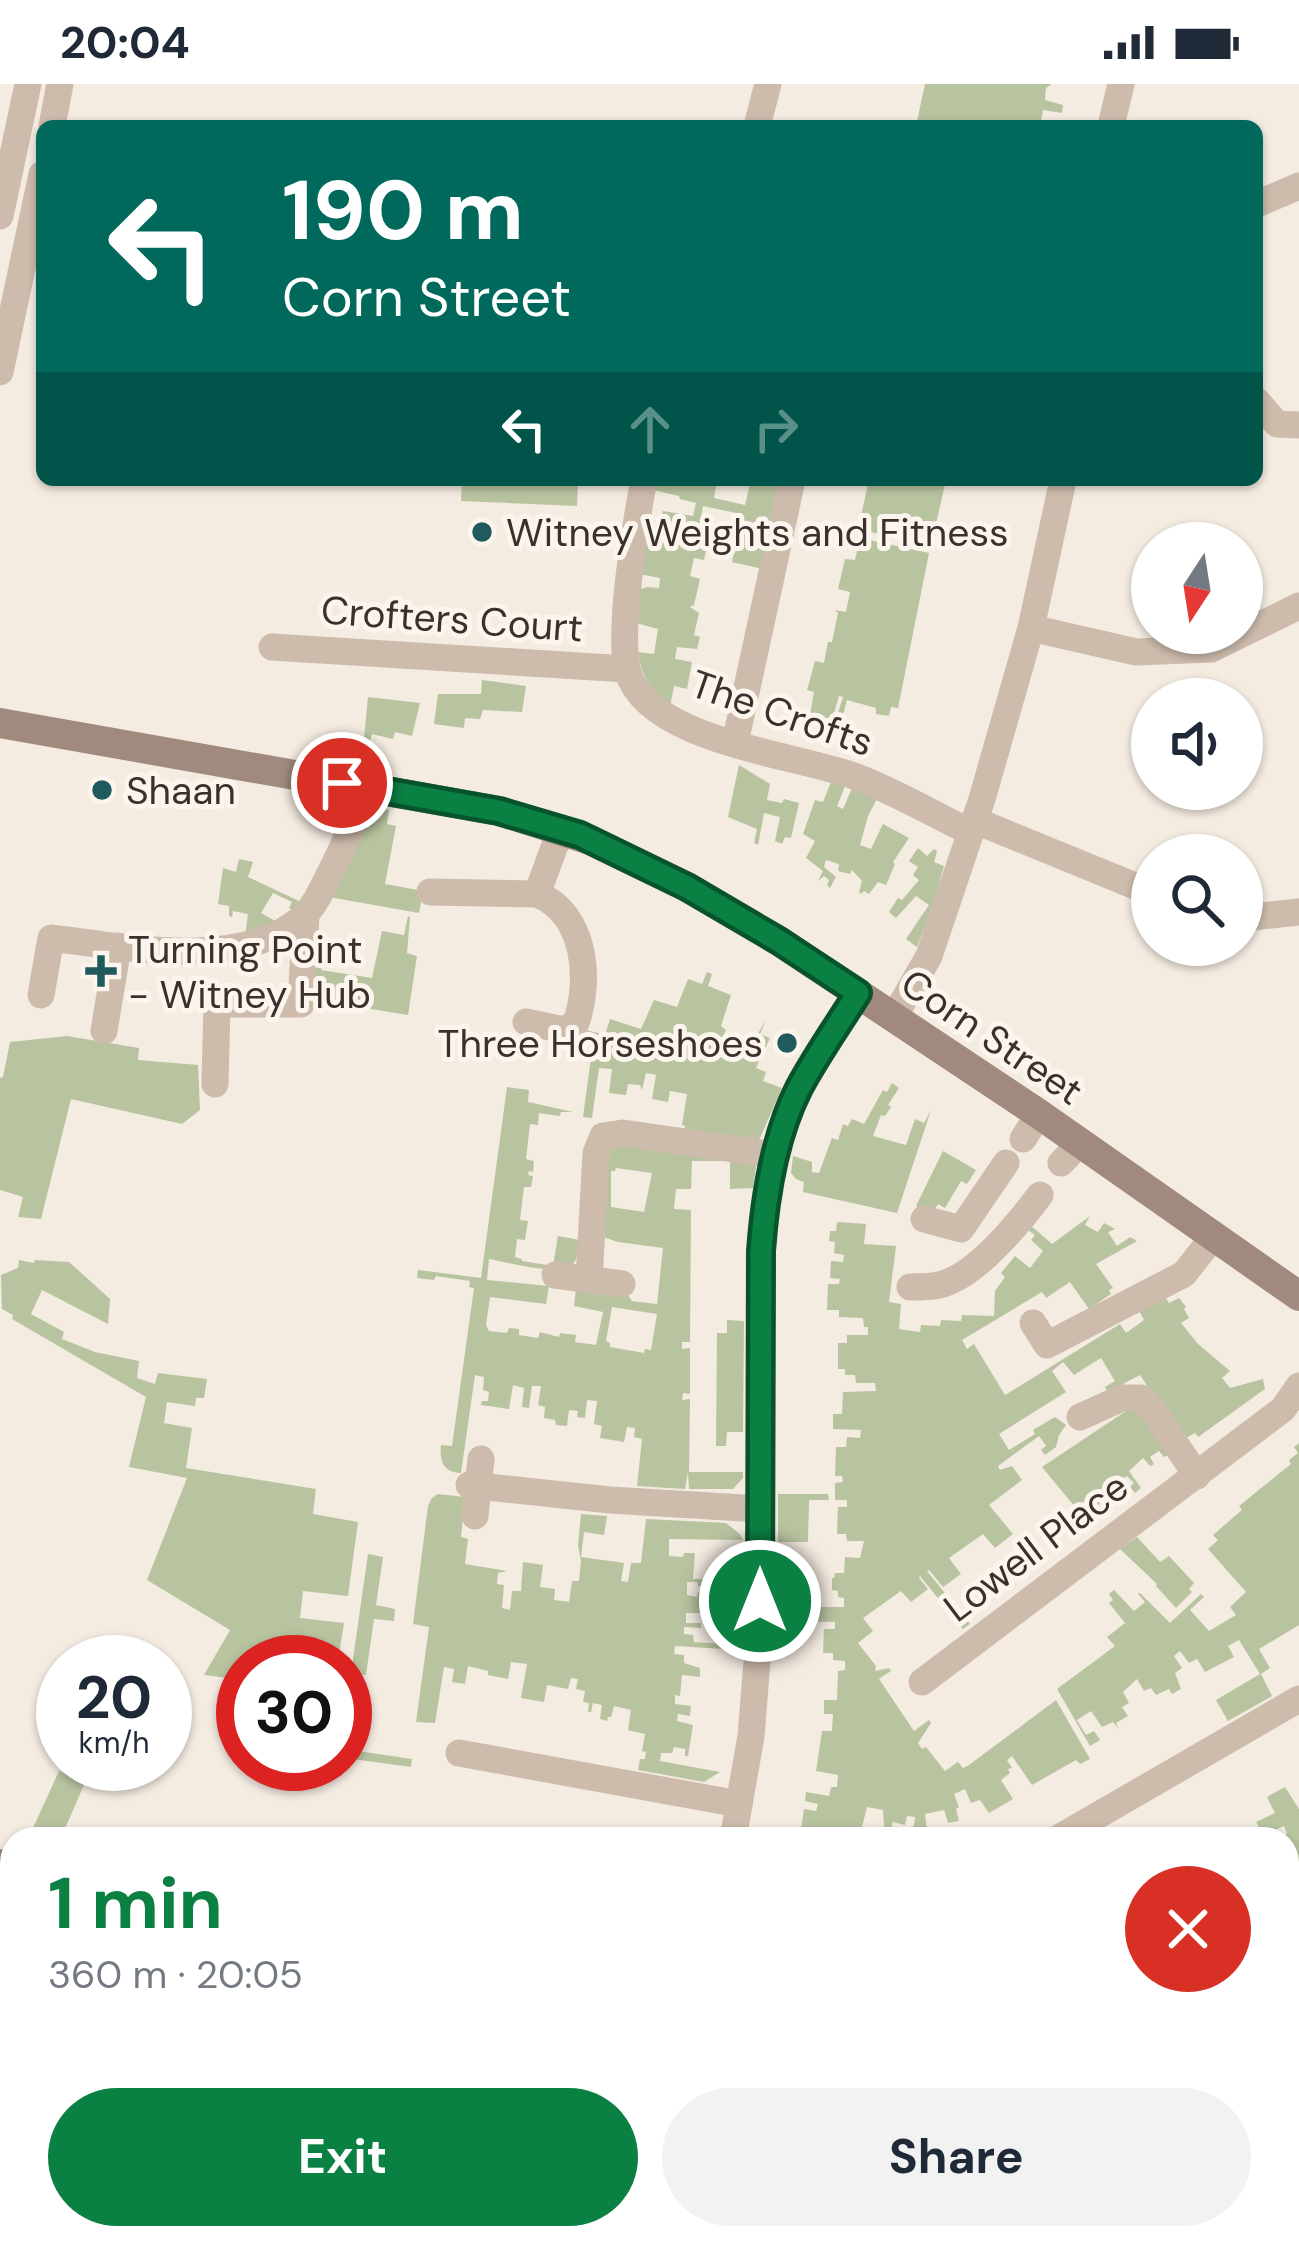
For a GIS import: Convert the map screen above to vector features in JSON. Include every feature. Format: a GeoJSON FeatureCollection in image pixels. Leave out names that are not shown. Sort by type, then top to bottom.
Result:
{"type":"FeatureCollection","features":[{"type":"Feature","properties":{"kind":"street"},"geometry":{"type":"LineString","coordinates":[[1112,120],[1121,84]]}},
{"type":"Feature","properties":{"kind":"street"},"geometry":{"type":"LineString","coordinates":[[0,216],[28,86],[59,89],[53,120]]}},
{"type":"Feature","properties":{"kind":"street"},"geometry":{"type":"LineString","coordinates":[[8,183],[36,181]]}},
{"type":"Feature","properties":{"kind":"street"},"geometry":{"type":"LineString","coordinates":[[1263,201],[1299,185]]}},
{"type":"Feature","properties":{"kind":"street"},"geometry":{"type":"LineString","coordinates":[[0,372],[36,200]]}},
{"type":"Feature","properties":{"kind":"street"},"geometry":{"type":"LineString","coordinates":[[1263,408],[1277,424],[1299,425]]}},
{"type":"Feature","properties":{"kind":"street"},"geometry":{"type":"LineString","coordinates":[[627,669],[627,608],[643,486]]}},
{"type":"Feature","properties":{"kind":"street"},"geometry":{"type":"LineString","coordinates":[[735,743],[791,486]]}},
{"type":"Feature","properties":{"kind":"street"},"geometry":{"type":"LineString","coordinates":[[894,1017],[929,956],[972,826],[1031,628],[1062,486]]}},
{"type":"Feature","properties":{"kind":"street"},"geometry":{"type":"LineString","coordinates":[[1031,628],[1136,652],[1211,649],[1299,606]]}},
{"type":"Feature","properties":{"kind":"street","name":"Crofters Court"},"geometry":{"type":"LineString","coordinates":[[272,646],[627,669]]}},
{"type":"Feature","properties":{"kind":"street","name":"The Crofts"},"geometry":{"type":"LineString","coordinates":[[627,669],[638,692],[658,712],[686,728],[852,776],[1131,885]]}},
{"type":"Feature","properties":{"kind":"street","name":"Corn Street"},"geometry":{"type":"LineString","coordinates":[[0,723],[499,811],[590,840],[687,887],[779,941],[894,1017],[1070,1153],[1214,1236],[1299,1295]]}},
{"type":"Feature","properties":{"kind":"street"},"geometry":{"type":"LineString","coordinates":[[215,1084],[217,1004],[302,1004],[307,914],[350,836],[362,786]]}},
{"type":"Feature","properties":{"kind":"street"},"geometry":{"type":"LineString","coordinates":[[537,894],[561,829]]}},
{"type":"Feature","properties":{"kind":"street"},"geometry":{"type":"LineString","coordinates":[[430,892],[537,894],[561,913],[578,939],[584,961],[583,997],[576,1023],[568,1029],[552,1029],[526,1022]]}},
{"type":"Feature","properties":{"kind":"street"},"geometry":{"type":"LineString","coordinates":[[1263,916],[1299,912]]}},
{"type":"Feature","properties":{"kind":"street"},"geometry":{"type":"LineString","coordinates":[[41,995],[51,938],[157,950],[232,947],[275,934],[307,914]]}},
{"type":"Feature","properties":{"kind":"street"},"geometry":{"type":"LineString","coordinates":[[104,1031],[118,946]]}},
{"type":"Feature","properties":{"kind":"street"},"geometry":{"type":"LineString","coordinates":[[735,1827],[757,1674],[761,1251],[766,1199],[798,1090],[858,993]]}},
{"type":"Feature","properties":{"kind":"street"},"geometry":{"type":"LineString","coordinates":[[589,1280],[596,1153],[603,1136],[623,1132],[775,1156]]}},
{"type":"Feature","properties":{"kind":"street"},"geometry":{"type":"LineString","coordinates":[[924,1220],[961,1229],[1006,1163]]}},
{"type":"Feature","properties":{"kind":"street"},"geometry":{"type":"LineString","coordinates":[[910,1287],[940,1285],[969,1270],[1040,1195]]}},
{"type":"Feature","properties":{"kind":"street"},"geometry":{"type":"LineString","coordinates":[[1033,1323],[1047,1345],[1184,1274],[1214,1236]]}},
{"type":"Feature","properties":{"kind":"street"},"geometry":{"type":"LineString","coordinates":[[555,1275],[622,1284]]}},
{"type":"Feature","properties":{"kind":"street","name":"Lowell Place"},"geometry":{"type":"LineString","coordinates":[[922,1683],[1283,1409],[1299,1386]]}},
{"type":"Feature","properties":{"kind":"street","name":"Lowell Place"},"geometry":{"type":"LineString","coordinates":[[1080,1417],[1122,1398],[1141,1398],[1197,1476]]}},
{"type":"Feature","properties":{"kind":"street"},"geometry":{"type":"LineString","coordinates":[[475,1516],[476,1476],[610,1500],[760,1509]]}},
{"type":"Feature","properties":{"kind":"street"},"geometry":{"type":"LineString","coordinates":[[1078,1827],[1299,1699]]}},
{"type":"Feature","properties":{"kind":"street"},"geometry":{"type":"LineString","coordinates":[[459,1753],[739,1804]]}},
{"type":"Feature","properties":{"kind":"green space"},"geometry":{"type":"Polygon","coordinates":[[[925,84],[1052,84],[1046,88],[1045,100],[1063,105],[1062,113],[1043,110],[1041,120],[917,120],[925,84]]]}},
{"type":"Feature","properties":{"kind":"green space"},"geometry":{"type":"Polygon","coordinates":[[[462,486],[578,486],[577,506],[461,501],[462,486]]]}},
{"type":"Feature","properties":{"kind":"green space"},"geometry":{"type":"Polygon","coordinates":[[[716,486],[714,498],[745,505],[750,486],[781,486],[763,569],[732,562],[741,514],[703,506],[699,528],[710,531],[704,560],[694,558],[690,576],[700,579],[690,607],[699,613],[694,635],[700,637],[697,649],[677,647],[675,659],[692,662],[687,689],[674,686],[670,707],[648,682],[638,652],[654,654],[658,629],[636,623],[638,590],[659,588],[660,578],[639,574],[644,519],[660,522],[663,511],[693,516],[696,503],[649,489],[716,486]]]}},
{"type":"Feature","properties":{"kind":"green space"},"geometry":{"type":"Polygon","coordinates":[[[868,486],[945,486],[931,546],[858,529],[868,486]]]}},
{"type":"Feature","properties":{"kind":"green space"},"geometry":{"type":"Polygon","coordinates":[[[860,538],[929,553],[898,708],[891,707],[889,716],[876,714],[876,708],[847,700],[840,727],[834,726],[843,697],[839,696],[832,720],[810,715],[814,692],[807,690],[815,661],[824,663],[828,642],[832,642],[835,610],[846,612],[850,592],[838,589],[845,559],[855,560],[860,538]]]}},
{"type":"Feature","properties":{"kind":"green space"},"geometry":{"type":"Polygon","coordinates":[[[482,680],[526,686],[522,712],[483,710],[480,719],[465,718],[464,728],[434,724],[438,694],[481,694],[482,680]]]}},
{"type":"Feature","properties":{"kind":"green space"},"geometry":{"type":"Polygon","coordinates":[[[368,697],[420,703],[412,736],[395,732],[393,739],[372,734],[370,741],[364,739],[368,697]]]}},
{"type":"Feature","properties":{"kind":"green space"},"geometry":{"type":"Polygon","coordinates":[[[739,765],[770,784],[767,800],[799,803],[791,838],[785,837],[782,844],[775,841],[780,817],[764,813],[758,845],[754,843],[757,829],[728,817],[739,765]]]}},
{"type":"Feature","properties":{"kind":"green space"},"geometry":{"type":"Polygon","coordinates":[[[831,782],[845,786],[837,806],[843,809],[852,788],[878,797],[860,845],[871,849],[883,824],[909,838],[893,862],[886,885],[878,882],[869,894],[859,892],[862,881],[852,870],[850,874],[838,871],[839,864],[826,860],[824,867],[836,877],[830,888],[824,876],[818,881],[823,871],[806,858],[815,841],[803,834],[815,800],[823,802],[831,782]]]}},
{"type":"Feature","properties":{"kind":"green space"},"geometry":{"type":"Polygon","coordinates":[[[364,806],[389,810],[387,824],[396,826],[385,884],[423,891],[419,913],[323,896],[364,806]]]}},
{"type":"Feature","properties":{"kind":"green space"},"geometry":{"type":"Polygon","coordinates":[[[918,848],[927,856],[937,851],[934,862],[944,866],[917,947],[906,939],[929,905],[916,896],[896,918],[889,912],[919,880],[913,875],[918,867],[909,861],[918,848]]]}},
{"type":"Feature","properties":{"kind":"green space"},"geometry":{"type":"Polygon","coordinates":[[[239,859],[253,862],[248,877],[301,902],[295,911],[289,908],[292,902],[273,893],[261,913],[279,923],[245,937],[248,914],[233,911],[229,916],[229,906],[218,904],[223,868],[236,872],[239,859]]]}},
{"type":"Feature","properties":{"kind":"green space"},"geometry":{"type":"Polygon","coordinates":[[[408,916],[407,953],[417,956],[408,1015],[310,999],[311,940],[325,944],[321,970],[372,978],[382,931],[404,935],[408,916]]]}},
{"type":"Feature","properties":{"kind":"green space"},"geometry":{"type":"Polygon","coordinates":[[[707,972],[712,974],[708,986],[731,995],[721,1026],[726,1030],[722,1038],[731,1046],[748,1052],[766,1019],[760,1034],[770,1038],[756,1068],[766,1072],[763,1081],[782,1088],[760,1138],[684,1132],[687,1094],[670,1091],[668,1102],[652,1099],[656,1075],[646,1073],[642,1090],[640,1085],[628,1084],[626,1095],[609,1093],[612,1069],[599,1068],[592,1118],[583,1117],[593,1043],[586,1030],[605,1035],[610,1019],[641,1029],[654,1000],[677,1007],[688,979],[702,984],[707,972]]]}},
{"type":"Feature","properties":{"kind":"green space"},"geometry":{"type":"Polygon","coordinates":[[[67,1036],[139,1048],[138,1060],[198,1065],[200,1110],[182,1124],[71,1099],[41,1219],[18,1217],[23,1197],[0,1190],[0,1078],[10,1042],[67,1036]]]}},
{"type":"Feature","properties":{"kind":"green space"},"geometry":{"type":"Polygon","coordinates":[[[892,1083],[899,1088],[873,1136],[906,1145],[915,1119],[924,1123],[931,1110],[897,1213],[803,1192],[804,1182],[791,1173],[793,1156],[812,1162],[812,1172],[819,1173],[832,1138],[838,1140],[843,1124],[848,1126],[852,1119],[864,1124],[892,1083]]]}},
{"type":"Feature","properties":{"kind":"green space"},"geometry":{"type":"Polygon","coordinates":[[[507,1087],[529,1090],[528,1102],[573,1112],[560,1116],[539,1113],[538,1125],[530,1124],[526,1159],[534,1161],[528,1175],[533,1176],[531,1187],[524,1187],[520,1220],[528,1221],[525,1240],[517,1239],[515,1257],[553,1266],[558,1236],[580,1240],[574,1262],[563,1269],[489,1259],[487,1280],[549,1286],[546,1304],[490,1297],[489,1331],[519,1329],[519,1335],[538,1338],[540,1332],[576,1335],[575,1342],[596,1345],[603,1312],[574,1306],[576,1288],[657,1304],[663,1248],[603,1237],[608,1152],[617,1145],[757,1160],[753,1188],[730,1189],[730,1161],[692,1161],[691,1189],[676,1189],[674,1209],[691,1210],[690,1342],[682,1342],[682,1349],[690,1348],[690,1394],[683,1393],[682,1400],[690,1399],[689,1472],[743,1472],[743,1478],[733,1489],[689,1489],[688,1472],[685,1489],[637,1486],[642,1439],[634,1437],[635,1428],[627,1427],[624,1442],[600,1438],[602,1426],[594,1424],[597,1401],[587,1400],[585,1418],[569,1410],[567,1426],[556,1425],[555,1420],[544,1418],[545,1407],[538,1405],[541,1386],[532,1386],[529,1408],[522,1407],[524,1388],[513,1385],[509,1409],[481,1405],[488,1401],[489,1392],[483,1390],[484,1377],[475,1375],[461,1473],[447,1468],[441,1445],[452,1446],[474,1288],[469,1287],[470,1281],[417,1278],[418,1270],[481,1278],[507,1087]],[[611,1171],[611,1207],[644,1212],[652,1173],[611,1171]],[[612,1307],[606,1341],[610,1347],[651,1350],[657,1314],[612,1307]]]}},
{"type":"Feature","properties":{"kind":"green space"},"geometry":{"type":"Polygon","coordinates":[[[943,1151],[976,1170],[967,1184],[961,1181],[945,1208],[938,1204],[931,1215],[916,1206],[943,1151]]]}},
{"type":"Feature","properties":{"kind":"green space"},"geometry":{"type":"Polygon","coordinates":[[[1090,1216],[1085,1225],[1098,1232],[1104,1223],[1115,1229],[1108,1232],[1117,1246],[1130,1237],[1137,1241],[1096,1264],[1113,1288],[1089,1309],[1070,1282],[1046,1298],[1042,1292],[962,1340],[967,1349],[974,1344],[1005,1395],[1120,1324],[1126,1333],[1144,1320],[1138,1309],[1163,1294],[1169,1303],[1179,1298],[1186,1307],[1189,1318],[1181,1323],[1230,1371],[1222,1378],[1230,1388],[1263,1379],[1265,1389],[1198,1437],[1195,1433],[1183,1440],[1140,1375],[1108,1392],[1105,1387],[1115,1381],[1101,1358],[1074,1375],[1063,1362],[1052,1371],[1066,1392],[999,1434],[1009,1450],[1055,1417],[1066,1425],[1056,1447],[1045,1455],[1041,1450],[1046,1446],[1039,1436],[998,1466],[1000,1470],[1012,1466],[1022,1480],[989,1505],[1013,1534],[995,1548],[983,1534],[949,1558],[961,1574],[943,1587],[927,1571],[970,1624],[963,1629],[920,1576],[928,1589],[911,1602],[901,1591],[863,1618],[873,1631],[858,1643],[875,1671],[891,1671],[879,1679],[914,1731],[929,1720],[918,1743],[945,1771],[958,1762],[963,1768],[969,1765],[1056,1700],[1090,1759],[1080,1764],[1076,1760],[1032,1785],[1012,1756],[1007,1760],[1010,1773],[1001,1780],[1013,1799],[989,1813],[980,1800],[971,1803],[965,1789],[954,1794],[959,1821],[948,1823],[944,1810],[925,1814],[927,1827],[914,1827],[915,1817],[907,1816],[905,1825],[893,1822],[884,1827],[883,1810],[867,1807],[862,1827],[801,1827],[804,1809],[816,1811],[818,1804],[805,1801],[806,1792],[829,1796],[831,1787],[837,1787],[838,1775],[816,1771],[822,1731],[832,1731],[833,1714],[824,1714],[824,1700],[837,1700],[838,1671],[845,1670],[845,1661],[823,1653],[824,1629],[835,1629],[835,1622],[795,1621],[796,1607],[844,1607],[844,1598],[832,1590],[832,1578],[844,1573],[845,1557],[860,1558],[864,1541],[847,1541],[846,1534],[837,1534],[838,1507],[847,1507],[847,1500],[835,1500],[835,1483],[843,1482],[842,1476],[835,1476],[836,1447],[846,1447],[847,1437],[860,1438],[861,1430],[833,1429],[833,1414],[842,1414],[843,1392],[876,1391],[875,1383],[856,1383],[855,1375],[838,1369],[838,1343],[847,1343],[847,1335],[868,1335],[868,1327],[863,1318],[839,1317],[839,1310],[827,1310],[828,1284],[839,1284],[840,1279],[830,1278],[831,1261],[843,1262],[844,1255],[834,1253],[830,1231],[836,1231],[837,1222],[866,1224],[864,1244],[896,1246],[889,1302],[901,1304],[899,1329],[920,1332],[921,1325],[961,1321],[962,1315],[994,1316],[995,1291],[1005,1277],[1001,1273],[1015,1256],[1030,1268],[1043,1251],[1031,1240],[1035,1235],[1025,1228],[1028,1223],[1052,1244],[1090,1216]]]}},
{"type":"Feature","properties":{"kind":"green space"},"geometry":{"type":"Polygon","coordinates":[[[19,1260],[69,1262],[110,1299],[108,1324],[42,1290],[31,1314],[64,1332],[62,1339],[139,1361],[137,1378],[155,1384],[158,1373],[207,1379],[204,1398],[196,1398],[195,1406],[167,1402],[164,1423],[192,1428],[186,1468],[316,1489],[313,1514],[358,1522],[348,1596],[303,1591],[300,1618],[344,1623],[342,1635],[227,1635],[230,1630],[147,1580],[187,1478],[129,1467],[146,1397],[2,1309],[1,1275],[18,1268],[19,1260]]]}},
{"type":"Feature","properties":{"kind":"green space"},"geometry":{"type":"Polygon","coordinates":[[[727,1320],[744,1321],[743,1432],[727,1432],[726,1446],[716,1446],[717,1333],[727,1333],[727,1320]]]}},
{"type":"Feature","properties":{"kind":"green space"},"geometry":{"type":"Polygon","coordinates":[[[1138,1409],[1168,1455],[1159,1451],[1150,1457],[1154,1464],[1150,1466],[1143,1458],[1129,1471],[1141,1488],[1135,1493],[1127,1476],[1107,1487],[1113,1494],[1093,1509],[1080,1504],[1085,1519],[1042,1467],[1126,1411],[1138,1409]]]}},
{"type":"Feature","properties":{"kind":"green space"},"geometry":{"type":"Polygon","coordinates":[[[1299,1443],[1299,1625],[1259,1649],[1270,1668],[1261,1674],[1272,1696],[1228,1721],[1216,1700],[1260,1674],[1239,1640],[1228,1646],[1234,1657],[1205,1672],[1197,1659],[1189,1663],[1180,1651],[1174,1656],[1182,1668],[1175,1673],[1181,1689],[1156,1695],[1151,1688],[1144,1691],[1137,1679],[1123,1692],[1129,1703],[1122,1707],[1128,1716],[1116,1723],[1119,1729],[1113,1722],[1102,1727],[1091,1711],[1077,1720],[1086,1735],[1094,1731],[1100,1740],[1090,1746],[1057,1689],[1115,1646],[1107,1637],[1125,1623],[1109,1603],[1113,1600],[1109,1594],[1114,1590],[1134,1611],[1145,1602],[1140,1593],[1170,1623],[1201,1594],[1204,1597],[1190,1610],[1209,1631],[1236,1615],[1230,1607],[1246,1592],[1208,1549],[1218,1540],[1213,1535],[1242,1510],[1239,1506],[1291,1464],[1299,1443]]]}},
{"type":"Feature","properties":{"kind":"green space"},"geometry":{"type":"Polygon","coordinates":[[[438,1494],[465,1497],[461,1537],[468,1539],[465,1564],[507,1571],[498,1573],[497,1584],[504,1585],[502,1608],[510,1610],[512,1591],[521,1591],[523,1562],[543,1565],[540,1587],[555,1589],[554,1600],[569,1602],[572,1581],[579,1581],[581,1514],[607,1516],[604,1535],[584,1532],[581,1557],[624,1563],[621,1581],[628,1582],[631,1563],[641,1563],[646,1519],[726,1523],[740,1534],[743,1540],[669,1539],[669,1556],[695,1553],[693,1579],[702,1579],[702,1586],[687,1582],[687,1595],[697,1597],[702,1592],[701,1613],[686,1613],[686,1623],[701,1623],[701,1628],[684,1627],[684,1634],[693,1635],[694,1642],[740,1645],[740,1650],[675,1646],[674,1654],[684,1655],[684,1663],[700,1668],[700,1677],[682,1675],[680,1696],[675,1695],[675,1704],[691,1706],[690,1716],[678,1714],[677,1721],[693,1725],[688,1756],[685,1749],[674,1747],[672,1753],[661,1753],[660,1761],[720,1772],[704,1782],[638,1770],[640,1759],[645,1759],[645,1734],[628,1730],[631,1710],[614,1706],[607,1721],[600,1719],[602,1705],[593,1703],[588,1712],[585,1691],[576,1689],[578,1679],[571,1678],[568,1689],[547,1685],[544,1702],[521,1698],[527,1664],[511,1662],[508,1679],[468,1666],[465,1684],[452,1682],[454,1669],[444,1667],[435,1723],[416,1722],[429,1627],[413,1624],[428,1506],[438,1494]]]}},
{"type":"Feature","properties":{"kind":"green space"},"geometry":{"type":"Polygon","coordinates":[[[778,1494],[828,1494],[829,1500],[809,1500],[808,1542],[778,1542],[778,1494]]]}},
{"type":"Feature","properties":{"kind":"green space"},"geometry":{"type":"Polygon","coordinates":[[[1137,1537],[1160,1562],[1169,1556],[1194,1583],[1192,1592],[1176,1608],[1120,1549],[1137,1537]]]}},
{"type":"Feature","properties":{"kind":"green space"},"geometry":{"type":"Polygon","coordinates":[[[368,1554],[383,1557],[376,1605],[395,1609],[394,1621],[374,1619],[372,1635],[356,1635],[368,1554]]]}},
{"type":"Feature","properties":{"kind":"green space"},"geometry":{"type":"Polygon","coordinates":[[[216,1654],[216,1677],[204,1675],[216,1654]]]}},
{"type":"Feature","properties":{"kind":"green space"},"geometry":{"type":"Polygon","coordinates":[[[372,1753],[412,1759],[411,1767],[372,1762],[372,1753]]]}},
{"type":"Feature","properties":{"kind":"green space"},"geometry":{"type":"Polygon","coordinates":[[[1285,1787],[1299,1809],[1299,1827],[1259,1827],[1256,1822],[1275,1813],[1267,1797],[1285,1787]]]}},
{"type":"Feature","properties":{"kind":"green space"},"geometry":{"type":"Polygon","coordinates":[[[50,1791],[81,1791],[66,1827],[33,1827],[50,1791]]]}},
{"type":"Feature","properties":{"kind":"place","name":"Witney Weights and Fitness"},"geometry":{"type":"Point","coordinates":[482,532]}},
{"type":"Feature","properties":{"kind":"place","name":"Shaan"},"geometry":{"type":"Point","coordinates":[102,790]}},
{"type":"Feature","properties":{"kind":"place","name":"Turning Point - Witney Hub"},"geometry":{"type":"Point","coordinates":[101,971]}},
{"type":"Feature","properties":{"kind":"place","name":"Three Horseshoes"},"geometry":{"type":"Point","coordinates":[787,1043]}},
{"type":"Feature","properties":{"kind":"route"},"geometry":{"type":"LineString","coordinates":[[342,783],[499,811],[580,835],[687,887],[858,993],[793,1101],[766,1199],[761,1251],[760,1601]]}}]}
